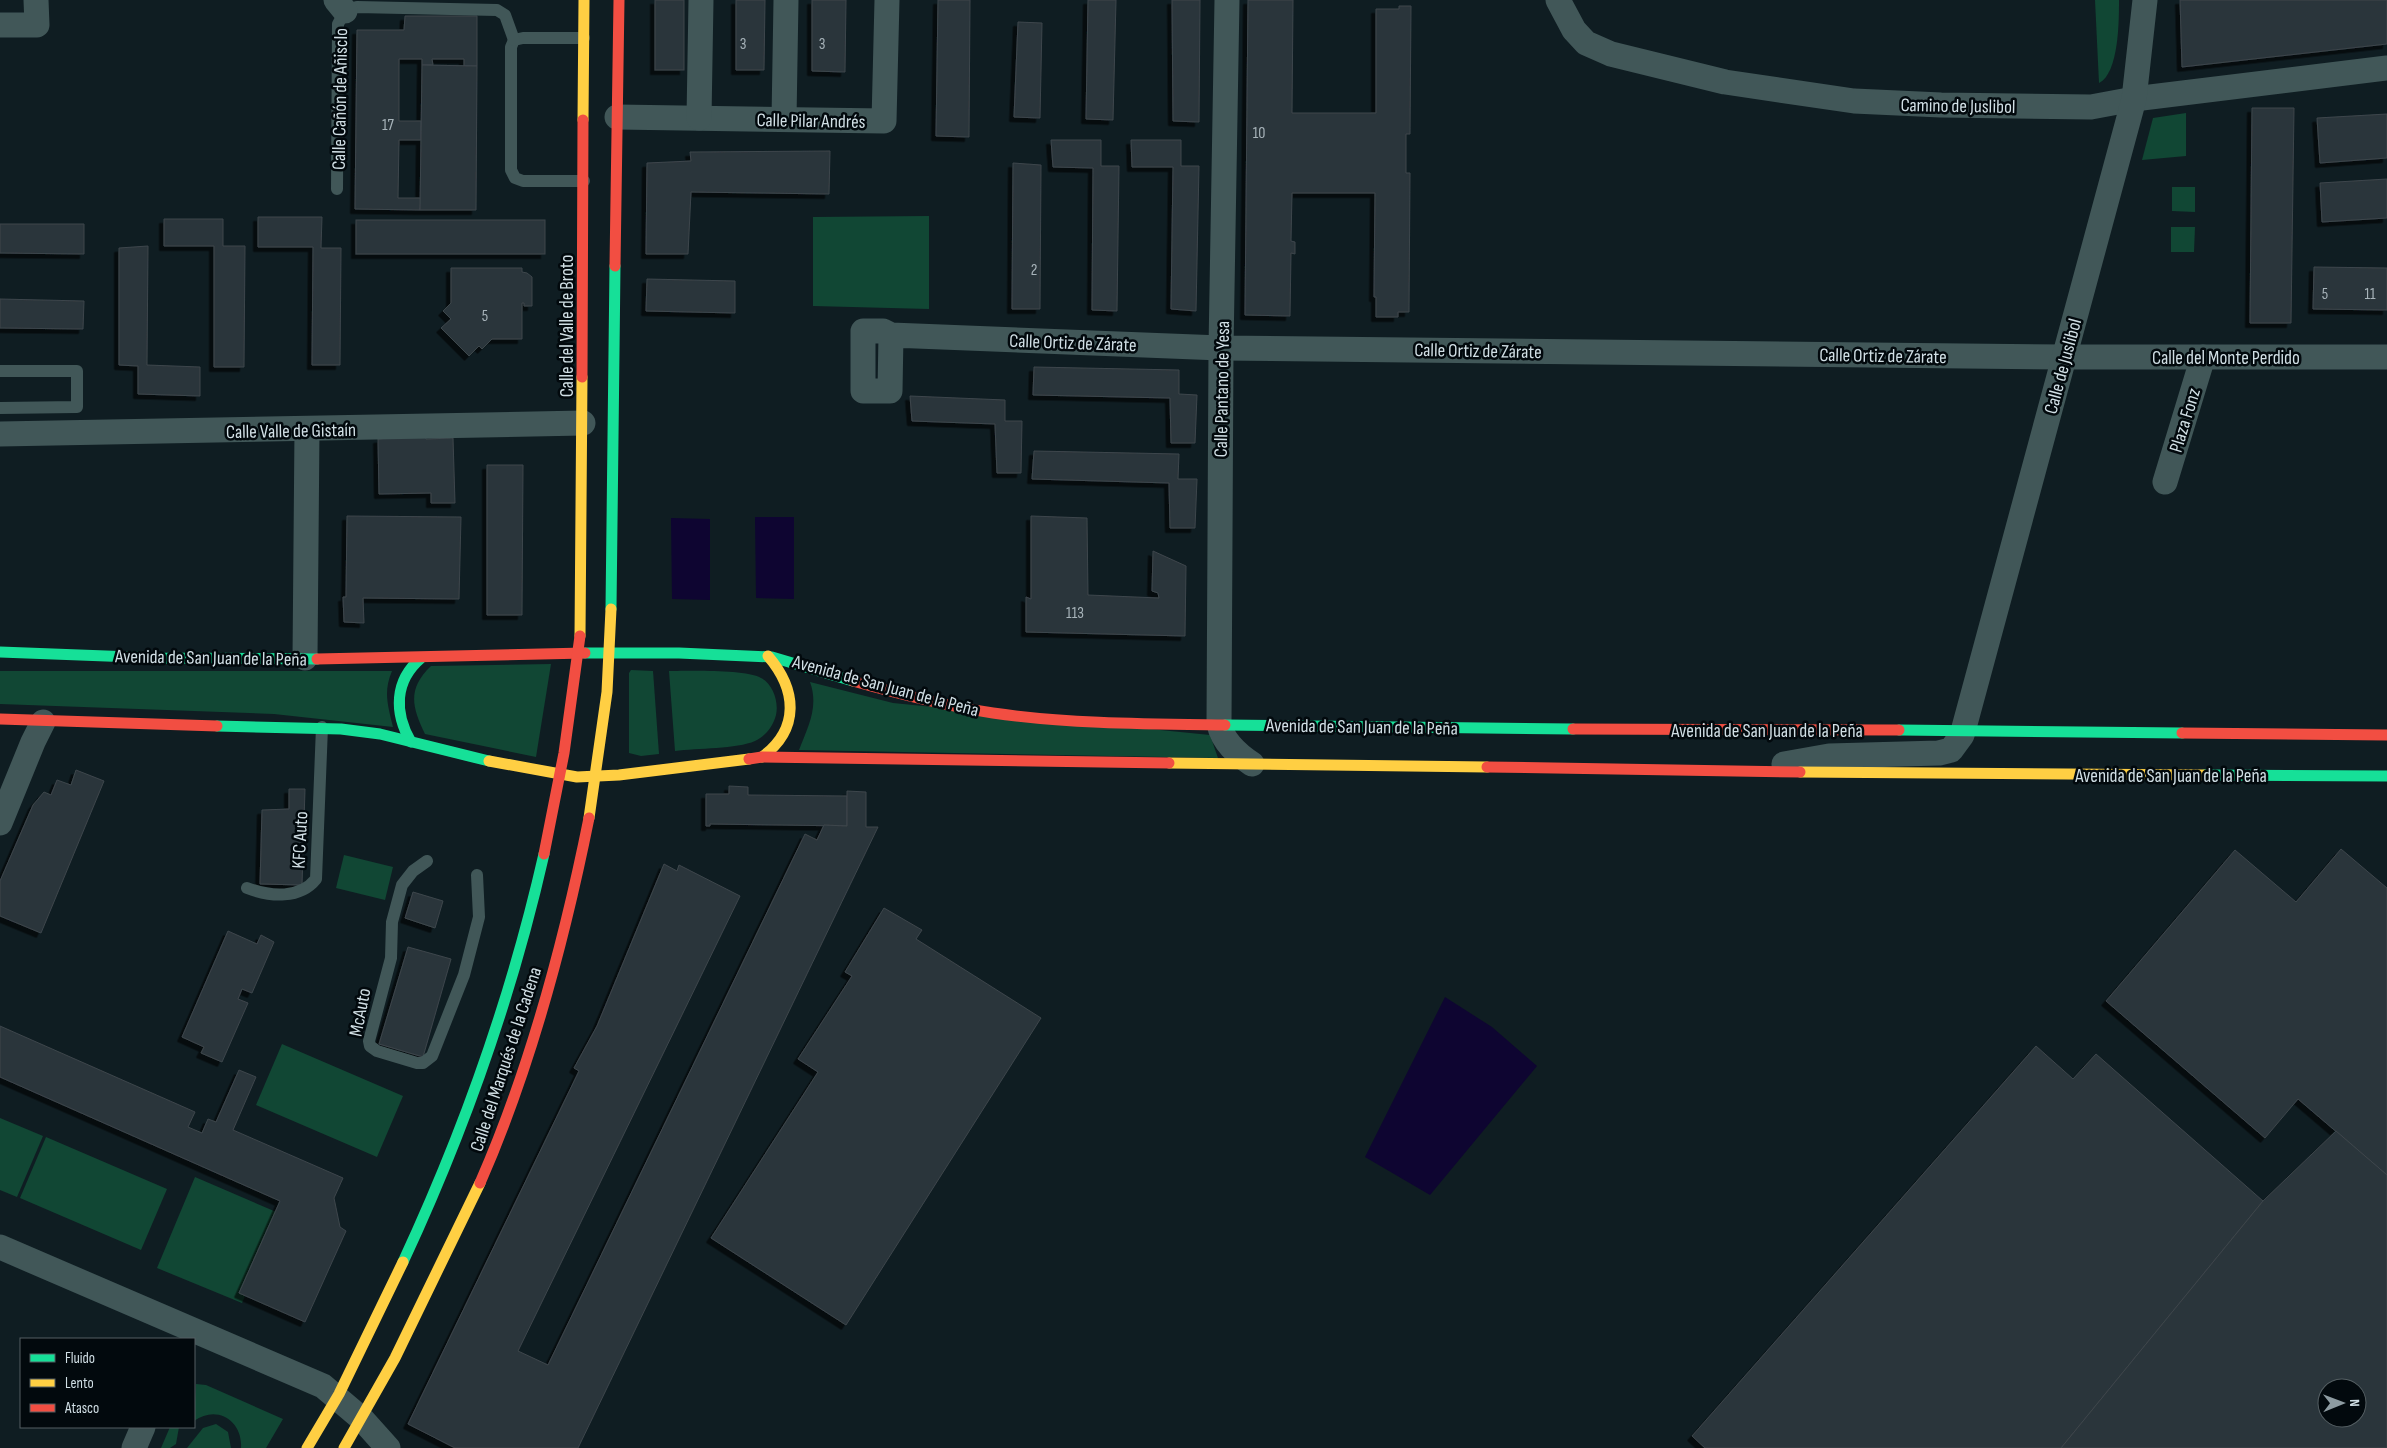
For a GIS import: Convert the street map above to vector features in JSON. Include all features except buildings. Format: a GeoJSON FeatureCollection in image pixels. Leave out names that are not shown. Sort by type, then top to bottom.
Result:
{"type":"FeatureCollection","features":[{"type":"Feature","properties":{"kind":"main road","name":"Calle del Valle de Broto"},"geometry":{"type":"LineString","coordinates":[[579,653],[583,423],[584,0]]}},
{"type":"Feature","properties":{"kind":"main road"},"geometry":{"type":"LineString","coordinates":[[610,651],[619,0]]}},
{"type":"Feature","properties":{"kind":"main road","name":"Avenida de San Juan de la Peña"},"geometry":{"type":"LineString","coordinates":[[0,652],[215,659],[421,658],[610,651],[768,656],[785,658],[829,673],[931,701],[1017,717],[1102,723],[1723,731],[1964,730],[2387,735]]}},
{"type":"Feature","properties":{"kind":"main road","name":"Calle del Marqués de la Cadena"},"geometry":{"type":"LineString","coordinates":[[344,1448],[362,1419],[456,1236],[489,1163],[536,1030],[563,931],[596,776],[606,706],[610,651]]}},
{"type":"Feature","properties":{"kind":"main road","name":"Calle del Marqués de la Cadena"},"geometry":{"type":"LineString","coordinates":[[307,1448],[338,1396],[407,1254],[462,1130],[481,1079],[506,1005],[530,919],[560,775],[579,653]]}},
{"type":"Feature","properties":{"kind":"main road","name":"Avenida de San Juan de la Peña"},"geometry":{"type":"LineString","coordinates":[[762,756],[773,751],[781,742],[787,730],[790,714],[789,691],[783,675],[768,656]]}},
{"type":"Feature","properties":{"kind":"main road"},"geometry":{"type":"LineString","coordinates":[[411,742],[401,724],[399,693],[408,669],[421,658]]}},
{"type":"Feature","properties":{"kind":"main road","name":"Avenida de San Juan de la Peña"},"geometry":{"type":"LineString","coordinates":[[0,719],[43,722],[322,727],[380,734],[490,761],[560,775],[596,776],[762,756],[1745,771],[2387,776]]}},
{"type":"Feature","properties":{"kind":"street"},"geometry":{"type":"LineString","coordinates":[[0,25],[37,25],[36,0]]}},
{"type":"Feature","properties":{"kind":"street"},"geometry":{"type":"LineString","coordinates":[[699,118],[700,0]]}},
{"type":"Feature","properties":{"kind":"street"},"geometry":{"type":"LineString","coordinates":[[784,120],[786,0]]}},
{"type":"Feature","properties":{"kind":"street","name":"Calle Pilar Andrés"},"geometry":{"type":"LineString","coordinates":[[617,117],[884,121],[887,0]]}},
{"type":"Feature","properties":{"kind":"street","name":"Calle Pantano de Yesa"},"geometry":{"type":"LineString","coordinates":[[1228,0],[1221,348],[1219,724],[1226,742],[1238,755],[1252,764]]}},
{"type":"Feature","properties":{"kind":"street","name":"Camino de Juslibol"},"geometry":{"type":"LineString","coordinates":[[1558,0],[1574,30],[1586,43],[1596,49],[1725,82],[1854,101],[1898,104],[2091,107],[2134,99],[2387,68]]}},
{"type":"Feature","properties":{"kind":"street","name":"Calle de Juslibol"},"geometry":{"type":"LineString","coordinates":[[1964,730],[2134,99],[2145,0]]}},
{"type":"Feature","properties":{"kind":"street","name":"Calle Ortiz de Zárate"},"geometry":{"type":"LineString","coordinates":[[891,335],[1221,348],[2064,357]]}},
{"type":"Feature","properties":{"kind":"street","name":"Calle del Monte Perdido"},"geometry":{"type":"LineString","coordinates":[[2064,357],[2387,357]]}},
{"type":"Feature","properties":{"kind":"street","name":"Plaza Fonz"},"geometry":{"type":"LineString","coordinates":[[2165,482],[2203,357]]}},
{"type":"Feature","properties":{"kind":"street","name":"Calle Valle de Gistaín"},"geometry":{"type":"LineString","coordinates":[[0,434],[583,423]]}},
{"type":"Feature","properties":{"kind":"street"},"geometry":{"type":"LineString","coordinates":[[305,658],[308,429]]}},
{"type":"Feature","properties":{"kind":"street"},"geometry":{"type":"LineString","coordinates":[[0,823],[43,722]]}},
{"type":"Feature","properties":{"kind":"street","name":"Avenida de San Juan de la Peña"},"geometry":{"type":"LineString","coordinates":[[1745,771],[1829,756],[1947,751],[1960,741],[1964,730]]}},
{"type":"Feature","properties":{"kind":"street"},"geometry":{"type":"LineString","coordinates":[[0,1247],[182,1333],[323,1386],[338,1396],[388,1448]]}},
{"type":"Feature","properties":{"kind":"street"},"geometry":{"type":"LineString","coordinates":[[134,1448],[143,1428]]}},
{"type":"Feature","properties":{"kind":"lane","name":"Calle Cañón de Añisclo"},"geometry":{"type":"LineString","coordinates":[[337,189],[338,24],[340,6],[497,10],[504,15],[514,40]]}},
{"type":"Feature","properties":{"kind":"lane"},"geometry":{"type":"LineString","coordinates":[[584,38],[523,38],[514,40],[510,47],[511,170],[515,178],[523,181],[584,181]]}},
{"type":"Feature","properties":{"kind":"lane"},"geometry":{"type":"LineString","coordinates":[[0,371],[77,371],[77,408],[0,408]]}},
{"type":"Feature","properties":{"kind":"lane","name":"KFC Auto"},"geometry":{"type":"LineString","coordinates":[[247,888],[262,893],[297,894],[308,889],[316,878],[322,727]]}},
{"type":"Feature","properties":{"kind":"lane","name":"McAuto"},"geometry":{"type":"LineString","coordinates":[[427,861],[414,871],[402,885],[392,922],[391,958],[369,1041],[370,1046],[377,1051],[417,1063],[423,1063],[432,1056],[464,975],[480,912],[477,875]]}},
{"type":"Feature","properties":{"kind":"green space"},"geometry":{"type":"Polygon","coordinates":[[[2095,0],[2119,0],[2117,45],[2114,58],[2111,69],[2099,83],[2095,0]]]}},
{"type":"Feature","properties":{"kind":"green space"},"geometry":{"type":"Polygon","coordinates":[[[2186,113],[2186,156],[2142,160],[2153,118],[2186,113]]]}},
{"type":"Feature","properties":{"kind":"green space"},"geometry":{"type":"Polygon","coordinates":[[[2172,187],[2195,187],[2195,212],[2172,211],[2172,187]]]}},
{"type":"Feature","properties":{"kind":"green space"},"geometry":{"type":"Polygon","coordinates":[[[929,216],[929,309],[813,306],[813,217],[929,216]]]}},
{"type":"Feature","properties":{"kind":"green space"},"geometry":{"type":"Polygon","coordinates":[[[2171,227],[2195,227],[2194,252],[2171,252],[2171,227]]]}},
{"type":"Feature","properties":{"kind":"green space"},"geometry":{"type":"Polygon","coordinates":[[[551,664],[536,757],[425,734],[417,715],[414,699],[418,683],[431,666],[551,664]]]}},
{"type":"Feature","properties":{"kind":"green space"},"geometry":{"type":"Polygon","coordinates":[[[631,670],[653,671],[659,754],[641,756],[629,753],[629,673],[631,670]]]}},
{"type":"Feature","properties":{"kind":"green space"},"geometry":{"type":"Polygon","coordinates":[[[0,671],[392,671],[387,692],[393,727],[274,714],[0,704],[0,671]]]}},
{"type":"Feature","properties":{"kind":"green space"},"geometry":{"type":"Polygon","coordinates":[[[669,671],[730,672],[761,678],[769,684],[776,699],[777,710],[773,723],[762,736],[747,744],[675,751],[669,671]]]}},
{"type":"Feature","properties":{"kind":"green space"},"geometry":{"type":"Polygon","coordinates":[[[810,682],[893,703],[1210,735],[1218,758],[799,750],[809,725],[813,708],[810,682]]]}},
{"type":"Feature","properties":{"kind":"green space"},"geometry":{"type":"Polygon","coordinates":[[[344,855],[393,867],[385,900],[336,888],[344,855]]]}},
{"type":"Feature","properties":{"kind":"green space"},"geometry":{"type":"Polygon","coordinates":[[[282,1044],[403,1096],[377,1157],[256,1105],[282,1044]]]}},
{"type":"Feature","properties":{"kind":"green space"},"geometry":{"type":"Polygon","coordinates":[[[0,1118],[43,1136],[17,1197],[0,1190],[0,1118]]]}},
{"type":"Feature","properties":{"kind":"green space"},"geometry":{"type":"Polygon","coordinates":[[[46,1137],[167,1189],[141,1250],[20,1198],[46,1137]]]}},
{"type":"Feature","properties":{"kind":"green space"},"geometry":{"type":"Polygon","coordinates":[[[195,1177],[281,1214],[242,1303],[157,1268],[195,1177]]]}},
{"type":"Feature","properties":{"kind":"green space"},"geometry":{"type":"Polygon","coordinates":[[[196,1384],[206,1385],[283,1419],[266,1448],[241,1448],[238,1430],[227,1418],[211,1414],[195,1420],[196,1384]]]}},
{"type":"Feature","properties":{"kind":"green space"},"geometry":{"type":"Polygon","coordinates":[[[216,1424],[228,1432],[231,1448],[187,1448],[203,1428],[216,1424]]]}},
{"type":"Feature","properties":{"kind":"green space"},"geometry":{"type":"Polygon","coordinates":[[[170,1428],[179,1428],[176,1444],[170,1448],[161,1448],[170,1428]]]}},
{"type":"Feature","properties":{"kind":"shaded area"},"geometry":{"type":"Polygon","coordinates":[[[755,517],[794,517],[794,599],[756,598],[755,517]]]}},
{"type":"Feature","properties":{"kind":"shaded area"},"geometry":{"type":"Polygon","coordinates":[[[671,518],[710,519],[710,600],[672,599],[671,518]]]}},
{"type":"Feature","properties":{"kind":"shaded area"},"geometry":{"type":"Polygon","coordinates":[[[1445,997],[1492,1027],[1537,1066],[1430,1195],[1365,1157],[1445,997]]]}},
{"type":"Feature","properties":{"kind":"traffic: fast"},"geometry":{"type":"LineString","coordinates":[[611,609],[615,266]]}},
{"type":"Feature","properties":{"kind":"traffic: fast"},"geometry":{"type":"LineString","coordinates":[[0,652],[159,658],[317,659]]}},
{"type":"Feature","properties":{"kind":"traffic: fast"},"geometry":{"type":"LineString","coordinates":[[585,653],[679,653],[772,657],[853,681]]}},
{"type":"Feature","properties":{"kind":"traffic: fast"},"geometry":{"type":"LineString","coordinates":[[411,742],[402,720],[400,709],[401,687],[412,667],[421,658]]}},
{"type":"Feature","properties":{"kind":"traffic: fast"},"geometry":{"type":"LineString","coordinates":[[1225,725],[1573,729]]}},
{"type":"Feature","properties":{"kind":"traffic: fast"},"geometry":{"type":"LineString","coordinates":[[217,726],[341,729],[380,734],[489,761]]}},
{"type":"Feature","properties":{"kind":"traffic: fast"},"geometry":{"type":"LineString","coordinates":[[1899,730],[2182,733]]}},
{"type":"Feature","properties":{"kind":"traffic: fast"},"geometry":{"type":"LineString","coordinates":[[2204,775],[2387,776]]}},
{"type":"Feature","properties":{"kind":"traffic: fast"},"geometry":{"type":"LineString","coordinates":[[403,1262],[446,1163],[484,1062],[517,959],[544,854]]}},
{"type":"Feature","properties":{"kind":"traffic: slow"},"geometry":{"type":"LineString","coordinates":[[583,120],[584,0]]}},
{"type":"Feature","properties":{"kind":"traffic: slow"},"geometry":{"type":"LineString","coordinates":[[580,636],[582,377]]}},
{"type":"Feature","properties":{"kind":"traffic: slow"},"geometry":{"type":"LineString","coordinates":[[589,818],[607,692],[611,609]]}},
{"type":"Feature","properties":{"kind":"traffic: slow"},"geometry":{"type":"LineString","coordinates":[[762,757],[783,734],[788,722],[790,709],[785,682],[768,656]]}},
{"type":"Feature","properties":{"kind":"traffic: slow"},"geometry":{"type":"LineString","coordinates":[[489,761],[577,777],[619,775],[749,759]]}},
{"type":"Feature","properties":{"kind":"traffic: slow"},"geometry":{"type":"LineString","coordinates":[[1169,763],[1487,767]]}},
{"type":"Feature","properties":{"kind":"traffic: slow"},"geometry":{"type":"LineString","coordinates":[[1800,772],[2204,775]]}},
{"type":"Feature","properties":{"kind":"traffic: slow"},"geometry":{"type":"LineString","coordinates":[[344,1448],[395,1358],[480,1183]]}},
{"type":"Feature","properties":{"kind":"traffic: slow"},"geometry":{"type":"LineString","coordinates":[[307,1448],[339,1394],[403,1262]]}},
{"type":"Feature","properties":{"kind":"traffic: jam"},"geometry":{"type":"LineString","coordinates":[[615,266],[619,0]]}},
{"type":"Feature","properties":{"kind":"traffic: jam"},"geometry":{"type":"LineString","coordinates":[[582,377],[583,120]]}},
{"type":"Feature","properties":{"kind":"traffic: jam"},"geometry":{"type":"LineString","coordinates":[[544,854],[564,753],[580,636]]}},
{"type":"Feature","properties":{"kind":"traffic: jam"},"geometry":{"type":"LineString","coordinates":[[317,659],[585,653]]}},
{"type":"Feature","properties":{"kind":"traffic: jam"},"geometry":{"type":"LineString","coordinates":[[853,681],[940,703],[1022,717],[1109,723],[1225,725]]}},
{"type":"Feature","properties":{"kind":"traffic: jam"},"geometry":{"type":"LineString","coordinates":[[0,719],[217,726]]}},
{"type":"Feature","properties":{"kind":"traffic: jam"},"geometry":{"type":"LineString","coordinates":[[1573,729],[1899,730]]}},
{"type":"Feature","properties":{"kind":"traffic: jam"},"geometry":{"type":"LineString","coordinates":[[2182,733],[2387,735]]}},
{"type":"Feature","properties":{"kind":"traffic: jam"},"geometry":{"type":"LineString","coordinates":[[749,759],[762,757],[1169,763]]}},
{"type":"Feature","properties":{"kind":"traffic: jam"},"geometry":{"type":"LineString","coordinates":[[1487,767],[1800,772]]}},
{"type":"Feature","properties":{"kind":"traffic: jam"},"geometry":{"type":"LineString","coordinates":[[480,1183],[515,1094],[544,1004],[569,911],[589,818]]}}]}
